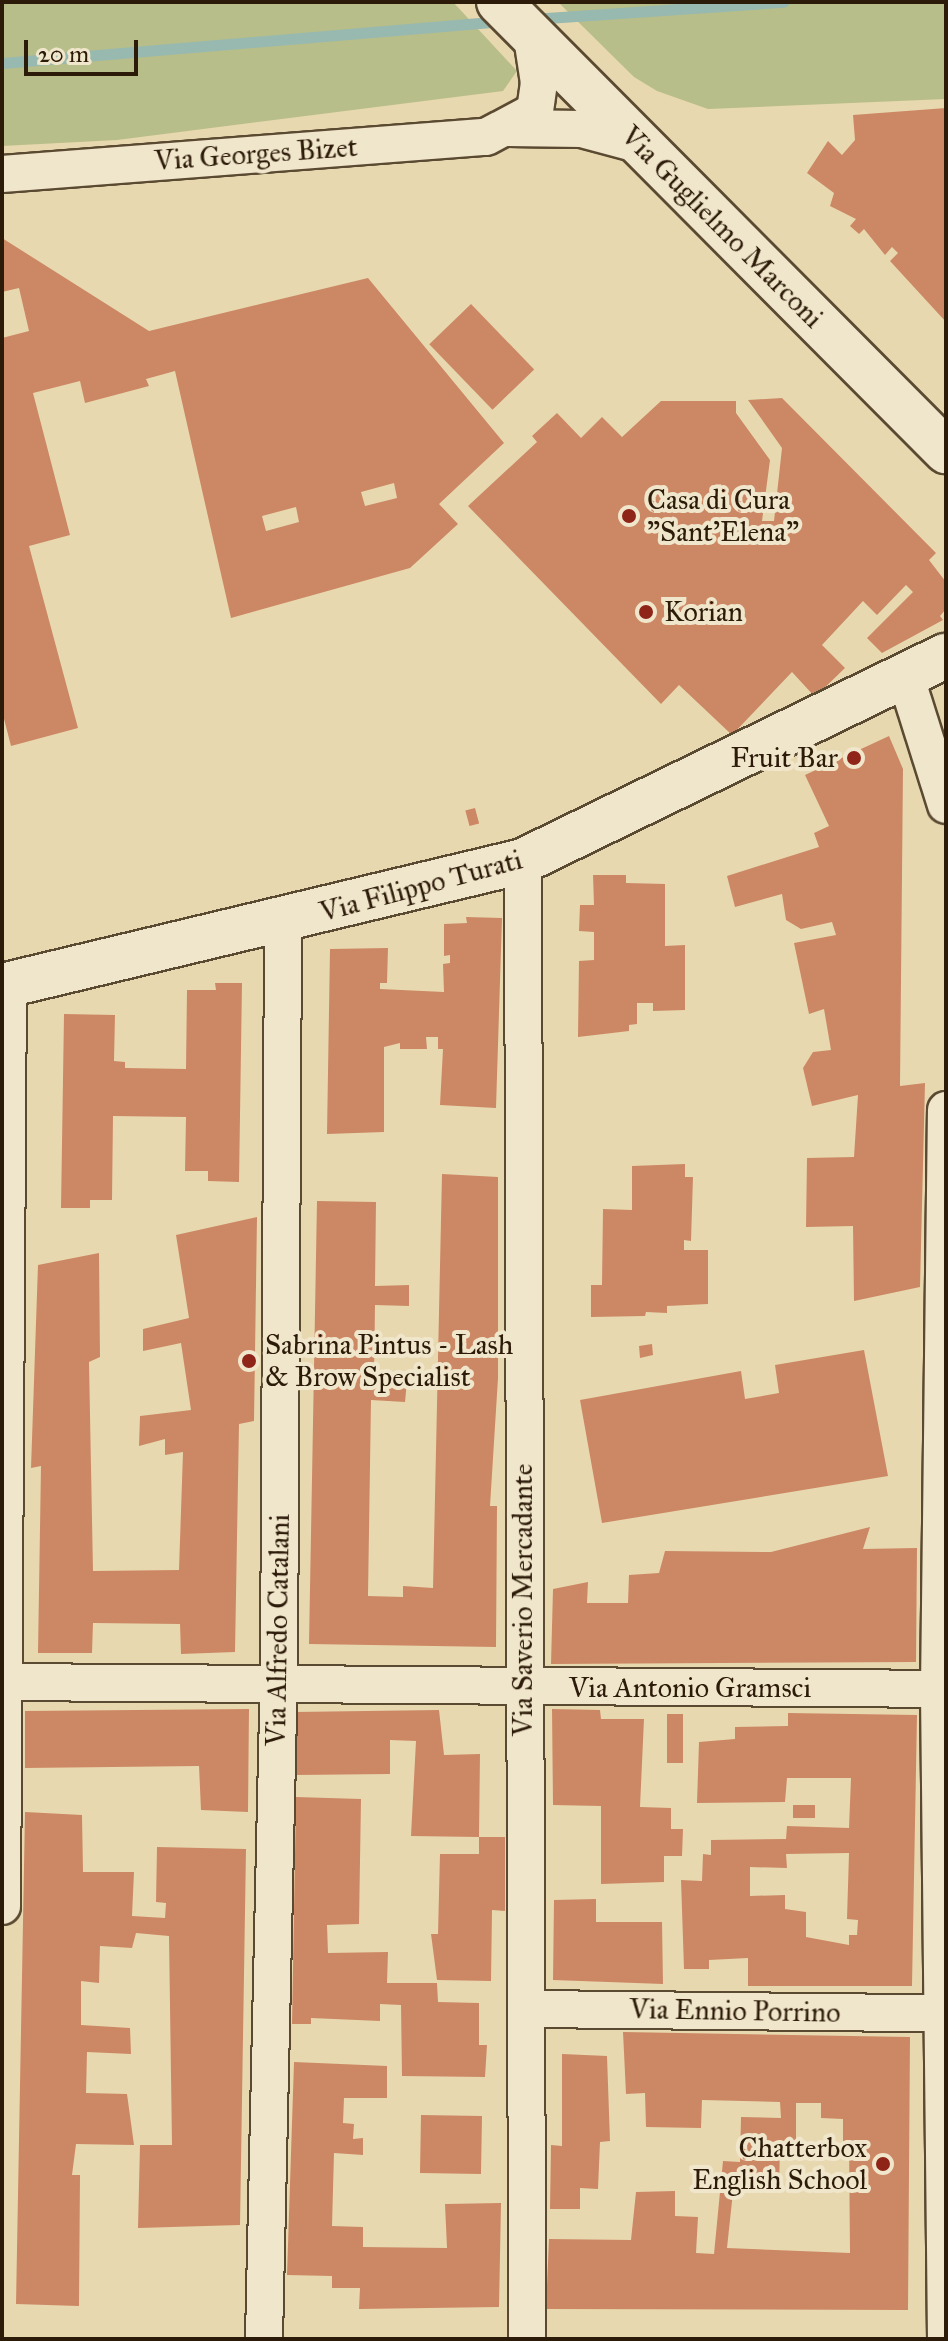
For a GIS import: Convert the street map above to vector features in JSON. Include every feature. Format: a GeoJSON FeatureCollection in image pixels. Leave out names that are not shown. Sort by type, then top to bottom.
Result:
{"type":"FeatureCollection","features":[{"type":"Feature","properties":{"kind":"street","name":"Via Guglielmo Marconi"},"geometry":{"type":"LineString","coordinates":[[499,2],[946,451]]}},
{"type":"Feature","properties":{"kind":"street","name":"Via Georges Bizet"},"geometry":{"type":"LineString","coordinates":[[2,174],[486,137],[535,111],[539,83],[532,37]]}},
{"type":"Feature","properties":{"kind":"street","name":"Via Georges Bizet"},"geometry":{"type":"LineString","coordinates":[[508,128],[626,131]]}},
{"type":"Feature","properties":{"kind":"street","name":"Via Filippo Turati"},"geometry":{"type":"LineString","coordinates":[[5,986],[283,922],[523,861],[946,656]]}},
{"type":"Feature","properties":{"kind":"street"},"geometry":{"type":"LineString","coordinates":[[906,678],[946,805]]}},
{"type":"Feature","properties":{"kind":"street","name":"Via Saverio Mercadante"},"geometry":{"type":"LineString","coordinates":[[523,861],[522,1687],[529,2009],[527,2339]]}},
{"type":"Feature","properties":{"kind":"street","name":"Via Alfredo Catalani"},"geometry":{"type":"LineString","coordinates":[[264,2339],[278,1685],[283,922]]}},
{"type":"Feature","properties":{"kind":"street"},"geometry":{"type":"LineString","coordinates":[[2,1906],[5,986]]}},
{"type":"Feature","properties":{"kind":"street"},"geometry":{"type":"LineString","coordinates":[[946,1110],[942,1689],[946,2339]]}},
{"type":"Feature","properties":{"kind":"street","name":"Via Antonio Gramsci"},"geometry":{"type":"LineString","coordinates":[[4,1682],[942,1689]]}},
{"type":"Feature","properties":{"kind":"street","name":"Via Ennio Porrino"},"geometry":{"type":"LineString","coordinates":[[529,2009],[942,2013]]}},
{"type":"Feature","properties":{"kind":"green space"},"geometry":{"type":"Polygon","coordinates":[[[2,2],[453,2],[517,71],[503,91],[117,140],[2,146],[2,2]]]}},
{"type":"Feature","properties":{"kind":"green space"},"geometry":{"type":"Polygon","coordinates":[[[558,2],[946,2],[946,99],[708,109],[657,91],[634,77],[558,2]]]}},
{"type":"Feature","properties":{"kind":"building"},"geometry":{"type":"Polygon","coordinates":[[[946,108],[946,322],[890,261],[898,253],[892,247],[885,255],[864,229],[859,234],[850,226],[856,219],[830,206],[834,193],[807,173],[828,141],[842,155],[855,140],[853,115],[946,108]]]}},
{"type":"Feature","properties":{"kind":"building"},"geometry":{"type":"Polygon","coordinates":[[[2,238],[149,331],[368,278],[504,443],[439,504],[458,524],[410,568],[231,618],[175,371],[146,379],[149,386],[85,403],[80,381],[33,393],[70,535],[29,546],[78,728],[11,746],[2,711],[2,338],[29,331],[19,288],[2,292],[2,238]],[[394,483],[361,492],[365,506],[397,498],[394,483]],[[296,507],[262,516],[266,531],[299,522],[296,507]]]}},
{"type":"Feature","properties":{"kind":"building"},"geometry":{"type":"Polygon","coordinates":[[[471,304],[534,369],[492,410],[429,344],[471,304]]]}},
{"type":"Feature","properties":{"kind":"building"},"geometry":{"type":"Polygon","coordinates":[[[782,398],[936,553],[929,560],[946,582],[946,609],[940,616],[943,620],[882,653],[867,638],[913,592],[906,585],[877,615],[863,601],[822,645],[845,668],[815,697],[792,672],[732,735],[679,685],[661,704],[468,506],[537,442],[532,436],[557,413],[581,438],[602,417],[622,437],[661,401],[736,401],[736,413],[770,460],[762,521],[774,521],[782,448],[748,400],[782,398]]]}},
{"type":"Feature","properties":{"kind":"building"},"geometry":{"type":"Polygon","coordinates":[[[889,736],[903,769],[900,1086],[925,1083],[920,1287],[854,1301],[853,1226],[806,1227],[807,1158],[854,1157],[858,1095],[812,1106],[803,1068],[813,1052],[831,1050],[824,1009],[809,1014],[794,943],[836,935],[832,922],[801,929],[786,920],[782,894],[735,907],[727,876],[819,847],[814,833],[829,826],[805,775],[889,736]]]}},
{"type":"Feature","properties":{"kind":"building"},"geometry":{"type":"Polygon","coordinates":[[[475,808],[479,823],[469,826],[465,811],[475,808]]]}},
{"type":"Feature","properties":{"kind":"building"},"geometry":{"type":"Polygon","coordinates":[[[593,875],[626,875],[626,883],[665,884],[665,946],[685,945],[685,1010],[653,1011],[653,1003],[637,1003],[637,1024],[629,1025],[629,1031],[578,1037],[579,961],[594,960],[594,932],[579,931],[580,905],[594,905],[593,875]]]}},
{"type":"Feature","properties":{"kind":"building"},"geometry":{"type":"Polygon","coordinates":[[[466,917],[502,918],[496,1108],[440,1105],[443,1049],[438,1049],[438,1037],[426,1037],[427,1049],[400,1049],[400,1043],[384,1047],[384,1132],[327,1134],[330,949],[388,948],[387,983],[380,983],[380,989],[444,992],[443,964],[450,963],[450,955],[444,956],[444,924],[467,923],[466,917]]]}},
{"type":"Feature","properties":{"kind":"building"},"geometry":{"type":"Polygon","coordinates":[[[215,983],[242,983],[239,1182],[208,1181],[208,1171],[185,1171],[186,1117],[113,1116],[112,1200],[90,1200],[90,1208],[61,1208],[64,1014],[115,1015],[114,1061],[125,1062],[125,1068],[186,1069],[187,990],[216,990],[215,983]]]}},
{"type":"Feature","properties":{"kind":"building"},"geometry":{"type":"Polygon","coordinates":[[[685,1164],[685,1177],[693,1177],[691,1241],[684,1240],[684,1250],[708,1250],[708,1304],[667,1306],[667,1313],[646,1312],[645,1316],[591,1317],[591,1285],[602,1285],[603,1209],[632,1210],[632,1166],[685,1164]]]}},
{"type":"Feature","properties":{"kind":"building"},"geometry":{"type":"Polygon","coordinates":[[[442,1174],[498,1177],[498,1378],[490,1506],[497,1506],[496,1647],[309,1644],[317,1201],[376,1202],[375,1286],[409,1285],[409,1306],[375,1305],[374,1379],[407,1381],[405,1402],[371,1400],[368,1596],[403,1597],[403,1586],[433,1588],[442,1174]]]}},
{"type":"Feature","properties":{"kind":"building"},"geometry":{"type":"Polygon","coordinates":[[[257,1217],[254,1421],[239,1424],[235,1652],[181,1654],[180,1624],[93,1623],[92,1653],[38,1653],[41,1466],[31,1468],[38,1265],[99,1253],[100,1357],[89,1362],[93,1571],[179,1570],[183,1452],[165,1455],[165,1439],[139,1446],[140,1416],[191,1410],[181,1343],[143,1351],[143,1329],[189,1318],[176,1235],[257,1217]]]}},
{"type":"Feature","properties":{"kind":"building"},"geometry":{"type":"Polygon","coordinates":[[[652,1344],[653,1355],[640,1358],[639,1346],[652,1344]]]}},
{"type":"Feature","properties":{"kind":"building"},"geometry":{"type":"Polygon","coordinates":[[[864,1350],[888,1476],[602,1523],[580,1400],[741,1371],[745,1399],[779,1393],[775,1365],[864,1350]]]}},
{"type":"Feature","properties":{"kind":"building"},"geometry":{"type":"Polygon","coordinates":[[[870,1527],[863,1549],[917,1548],[916,1662],[551,1664],[553,1589],[588,1582],[587,1603],[628,1603],[629,1575],[659,1573],[665,1551],[771,1552],[870,1527]]]}},
{"type":"Feature","properties":{"kind":"building"},"geometry":{"type":"Polygon","coordinates":[[[249,1709],[248,1812],[201,1810],[199,1766],[25,1768],[25,1711],[249,1709]]]}},
{"type":"Feature","properties":{"kind":"building"},"geometry":{"type":"Polygon","coordinates":[[[552,1709],[600,1710],[601,1719],[644,1719],[640,1807],[671,1808],[671,1829],[683,1829],[682,1856],[664,1856],[664,1882],[601,1884],[601,1806],[553,1805],[552,1709]]]}},
{"type":"Feature","properties":{"kind":"building"},"geometry":{"type":"Polygon","coordinates":[[[439,1710],[444,1755],[480,1754],[479,1837],[411,1836],[416,1741],[390,1740],[390,1774],[295,1775],[294,1712],[439,1710]]]}},
{"type":"Feature","properties":{"kind":"building"},"geometry":{"type":"Polygon","coordinates":[[[788,1713],[917,1715],[912,1986],[748,1986],[748,1958],[709,1960],[709,1969],[684,1969],[681,1880],[702,1881],[703,1854],[711,1855],[711,1840],[786,1839],[787,1826],[849,1828],[851,1778],[787,1778],[785,1802],[697,1803],[699,1742],[735,1739],[735,1727],[788,1726],[788,1713]],[[849,1853],[786,1854],[787,1868],[750,1867],[750,1896],[785,1895],[785,1909],[806,1912],[806,1937],[849,1945],[849,1935],[857,1935],[858,1920],[847,1919],[849,1853]]]}},
{"type":"Feature","properties":{"kind":"building"},"geometry":{"type":"Polygon","coordinates":[[[667,1714],[683,1714],[683,1763],[667,1763],[667,1714]]]}},
{"type":"Feature","properties":{"kind":"building"},"geometry":{"type":"Polygon","coordinates":[[[296,1797],[361,1799],[359,1924],[327,1925],[328,1953],[388,1952],[387,1983],[437,1983],[438,2002],[479,2003],[479,2045],[487,2045],[485,2077],[402,2076],[401,2005],[380,2004],[380,2021],[311,2018],[311,2024],[292,2024],[296,1797]]]}},
{"type":"Feature","properties":{"kind":"building"},"geometry":{"type":"Polygon","coordinates":[[[793,1805],[815,1805],[815,1818],[793,1818],[793,1805]]]}},
{"type":"Feature","properties":{"kind":"building"},"geometry":{"type":"Polygon","coordinates":[[[25,1812],[82,1815],[83,1872],[134,1872],[132,1916],[165,1918],[166,1903],[156,1902],[157,1847],[246,1849],[240,2225],[138,2228],[140,2145],[172,2145],[169,1936],[136,1933],[132,1948],[100,1946],[99,1983],[81,1981],[81,2025],[130,2028],[131,2054],[87,2052],[86,2093],[127,2094],[134,2145],[76,2144],[72,2175],[80,2175],[79,2306],[16,2304],[25,1812]]]}},
{"type":"Feature","properties":{"kind":"building"},"geometry":{"type":"Polygon","coordinates":[[[479,1837],[505,1837],[505,1911],[492,1910],[491,1981],[437,1980],[431,1934],[438,1934],[440,1854],[479,1854],[479,1837]]]}},
{"type":"Feature","properties":{"kind":"building"},"geometry":{"type":"Polygon","coordinates":[[[596,1899],[596,1922],[662,1922],[663,1984],[553,1980],[554,1900],[596,1899]]]}},
{"type":"Feature","properties":{"kind":"building"},"geometry":{"type":"Polygon","coordinates":[[[623,2032],[910,2037],[908,2310],[546,2309],[549,2239],[631,2240],[636,2192],[675,2191],[675,2216],[698,2217],[696,2253],[714,2254],[723,2161],[740,2162],[741,2117],[781,2118],[780,2102],[702,2100],[701,2128],[646,2127],[645,2093],[626,2094],[623,2032]],[[796,2103],[796,2144],[780,2143],[779,2192],[733,2192],[727,2248],[850,2253],[849,2142],[843,2142],[843,2119],[821,2118],[821,2103],[796,2103]]]}},
{"type":"Feature","properties":{"kind":"building"},"geometry":{"type":"Polygon","coordinates":[[[562,2054],[607,2056],[610,2141],[600,2142],[598,2189],[580,2188],[580,2209],[550,2209],[551,2145],[562,2146],[562,2054]]]}},
{"type":"Feature","properties":{"kind":"building"},"geometry":{"type":"Polygon","coordinates":[[[294,2062],[387,2066],[387,2098],[344,2098],[343,2123],[354,2124],[353,2139],[363,2138],[363,2155],[334,2153],[332,2226],[363,2227],[363,2247],[447,2248],[445,2204],[501,2203],[499,2307],[359,2309],[360,2288],[332,2288],[332,2276],[287,2275],[294,2062]]]}},
{"type":"Feature","properties":{"kind":"building"},"geometry":{"type":"Polygon","coordinates":[[[421,2115],[482,2116],[481,2174],[420,2173],[421,2115]]]}},
{"type":"Feature","properties":{"kind":"waterway"},"geometry":{"type":"LineString","coordinates":[[532,19],[783,2]]}},
{"type":"Feature","properties":{"kind":"waterway"},"geometry":{"type":"LineString","coordinates":[[2,63],[503,21]]}},
{"type":"Feature","properties":{"kind":"place","name":"Casa di Cura \"Sant'Elena\""},"geometry":{"type":"Point","coordinates":[629,516]}},
{"type":"Feature","properties":{"kind":"place","name":"Korian"},"geometry":{"type":"Point","coordinates":[646,612]}},
{"type":"Feature","properties":{"kind":"place","name":"Fruit Bar"},"geometry":{"type":"Point","coordinates":[854,758]}},
{"type":"Feature","properties":{"kind":"place","name":"Sabrina Pintus - Lash & Brow Specialist"},"geometry":{"type":"Point","coordinates":[249,1361]}},
{"type":"Feature","properties":{"kind":"place","name":"Chatterbox English School"},"geometry":{"type":"Point","coordinates":[883,2164]}}]}
